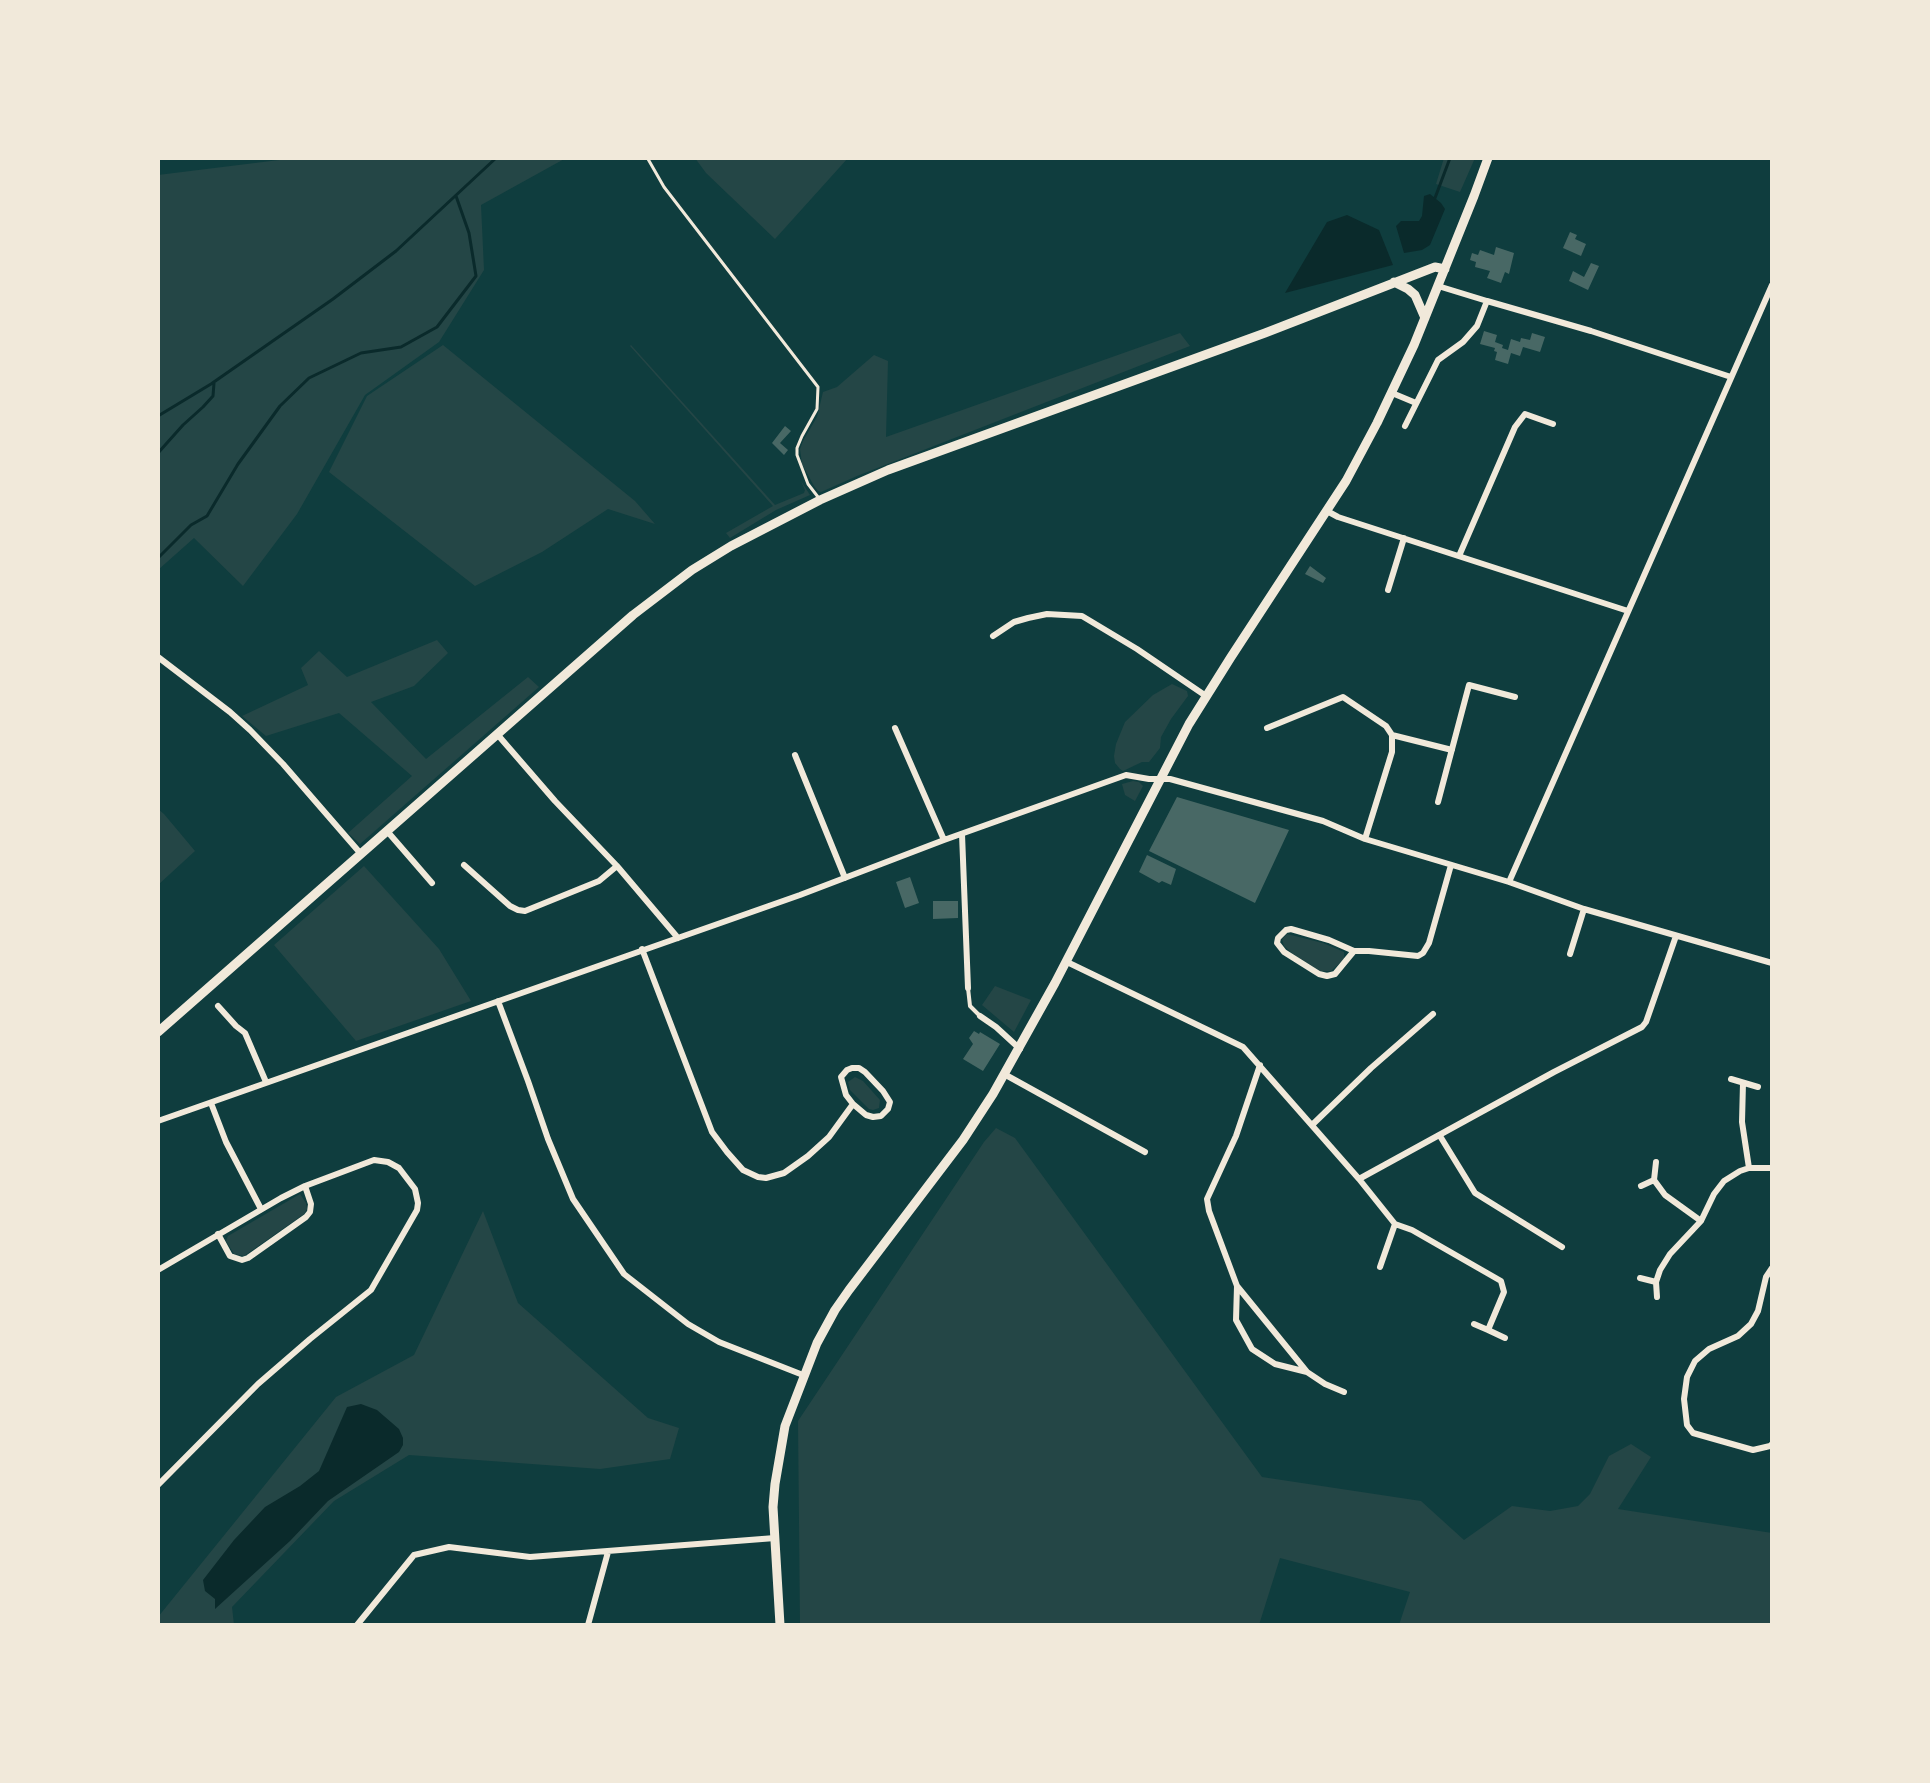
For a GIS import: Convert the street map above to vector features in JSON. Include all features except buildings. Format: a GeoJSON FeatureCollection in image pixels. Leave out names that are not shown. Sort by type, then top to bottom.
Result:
{"type":"FeatureCollection","features":[{"type":"Feature","properties":{"kind":"main road"},"geometry":{"type":"LineString","coordinates":[[780,1625],[773,1507],[777,1470],[785,1426],[817,1343],[835,1310],[963,1140],[1020,1049],[1160,777],[1206,696],[1363,451],[1425,318],[1488,158]]}},
{"type":"Feature","properties":{"kind":"main road"},"geometry":{"type":"LineString","coordinates":[[158,1032],[633,615],[660,593],[731,546],[820,500],[888,470],[1265,333],[1435,267],[1445,269]]}},
{"type":"Feature","properties":{"kind":"main road"},"geometry":{"type":"LineString","coordinates":[[1394,282],[1415,295],[1425,318]]}},
{"type":"Feature","properties":{"kind":"street"},"geometry":{"type":"LineString","coordinates":[[1509,882],[1772,285]]}},
{"type":"Feature","properties":{"kind":"street"},"geometry":{"type":"LineString","coordinates":[[1438,286],[1591,331],[1731,377]]}},
{"type":"Feature","properties":{"kind":"street"},"geometry":{"type":"LineString","coordinates":[[1405,426],[1438,360],[1463,342],[1477,326],[1487,301]]}},
{"type":"Feature","properties":{"kind":"street"},"geometry":{"type":"LineString","coordinates":[[1392,393],[1416,403]]}},
{"type":"Feature","properties":{"kind":"street"},"geometry":{"type":"LineString","coordinates":[[1459,556],[1515,427],[1525,414],[1553,424]]}},
{"type":"Feature","properties":{"kind":"street"},"geometry":{"type":"LineString","coordinates":[[1327,511],[1628,611]]}},
{"type":"Feature","properties":{"kind":"street"},"geometry":{"type":"LineString","coordinates":[[1388,590],[1404,538]]}},
{"type":"Feature","properties":{"kind":"street"},"geometry":{"type":"LineString","coordinates":[[993,636],[1014,622],[1028,618],[1047,614],[1082,616],[1206,696]]}},
{"type":"Feature","properties":{"kind":"street"},"geometry":{"type":"LineString","coordinates":[[158,657],[250,730],[361,854]]}},
{"type":"Feature","properties":{"kind":"street"},"geometry":{"type":"LineString","coordinates":[[1438,802],[1469,685],[1515,697]]}},
{"type":"Feature","properties":{"kind":"street"},"geometry":{"type":"LineString","coordinates":[[1267,728],[1343,697],[1386,726],[1392,735],[1392,752],[1365,839]]}},
{"type":"Feature","properties":{"kind":"street"},"geometry":{"type":"LineString","coordinates":[[895,728],[944,840]]}},
{"type":"Feature","properties":{"kind":"street"},"geometry":{"type":"LineString","coordinates":[[497,734],[678,938]]}},
{"type":"Feature","properties":{"kind":"street"},"geometry":{"type":"LineString","coordinates":[[1392,735],[1452,750]]}},
{"type":"Feature","properties":{"kind":"street"},"geometry":{"type":"LineString","coordinates":[[795,755],[845,878]]}},
{"type":"Feature","properties":{"kind":"street"},"geometry":{"type":"LineString","coordinates":[[158,1121],[678,938],[1126,775],[1149,779],[1160,777],[1323,821],[1365,839],[1509,882],[1584,909],[1772,963]]}},
{"type":"Feature","properties":{"kind":"street"},"geometry":{"type":"LineString","coordinates":[[387,831],[432,883]]}},
{"type":"Feature","properties":{"kind":"street"},"geometry":{"type":"LineString","coordinates":[[962,834],[970,1006],[1020,1049]]}},
{"type":"Feature","properties":{"kind":"street"},"geometry":{"type":"LineString","coordinates":[[464,865],[510,906],[525,911],[599,881],[617,866]]}},
{"type":"Feature","properties":{"kind":"street"},"geometry":{"type":"LineString","coordinates":[[1354,951],[1335,974],[1327,976],[1284,952],[1277,943],[1286,930],[1291,929],[1354,951],[1418,956],[1429,943],[1451,865]]}},
{"type":"Feature","properties":{"kind":"street"},"geometry":{"type":"LineString","coordinates":[[1570,954],[1584,909]]}},
{"type":"Feature","properties":{"kind":"street"},"geometry":{"type":"LineString","coordinates":[[1359,1179],[1642,1027],[1676,936]]}},
{"type":"Feature","properties":{"kind":"street"},"geometry":{"type":"LineString","coordinates":[[642,949],[712,1132],[743,1170],[766,1178],[784,1173],[829,1137],[853,1104]]}},
{"type":"Feature","properties":{"kind":"street"},"geometry":{"type":"LineString","coordinates":[[1067,962],[1243,1047],[1395,1224],[1412,1230],[1501,1281],[1504,1292],[1488,1330]]}},
{"type":"Feature","properties":{"kind":"street"},"geometry":{"type":"LineString","coordinates":[[498,1001],[573,1199],[624,1274],[688,1324],[719,1342],[803,1375]]}},
{"type":"Feature","properties":{"kind":"street"},"geometry":{"type":"LineString","coordinates":[[218,1006],[245,1033],[266,1082]]}},
{"type":"Feature","properties":{"kind":"street"},"geometry":{"type":"LineString","coordinates":[[1312,1125],[1433,1014]]}},
{"type":"Feature","properties":{"kind":"street"},"geometry":{"type":"LineString","coordinates":[[1260,1065],[1236,1136],[1207,1199],[1209,1211],[1237,1286],[1307,1372],[1344,1392]]}},
{"type":"Feature","properties":{"kind":"street"},"geometry":{"type":"LineString","coordinates":[[852,1068],[865,1072],[890,1102],[884,1114],[873,1117],[853,1104],[846,1095],[841,1077],[852,1068]]}},
{"type":"Feature","properties":{"kind":"street"},"geometry":{"type":"LineString","coordinates":[[1004,1074],[1145,1152]]}},
{"type":"Feature","properties":{"kind":"street"},"geometry":{"type":"LineString","coordinates":[[1731,1079],[1758,1087]]}},
{"type":"Feature","properties":{"kind":"street"},"geometry":{"type":"LineString","coordinates":[[1743,1083],[1742,1122],[1749,1168]]}},
{"type":"Feature","properties":{"kind":"street"},"geometry":{"type":"LineString","coordinates":[[211,1103],[226,1142],[261,1209]]}},
{"type":"Feature","properties":{"kind":"street"},"geometry":{"type":"LineString","coordinates":[[1440,1136],[1475,1193],[1562,1247]]}},
{"type":"Feature","properties":{"kind":"street"},"geometry":{"type":"LineString","coordinates":[[158,1270],[305,1186],[374,1160],[388,1162],[404,1174],[415,1189],[417,1210],[371,1290],[258,1384],[158,1485]]}},
{"type":"Feature","properties":{"kind":"street"},"geometry":{"type":"LineString","coordinates":[[1656,1162],[1654,1180],[1665,1195],[1701,1221]]}},
{"type":"Feature","properties":{"kind":"street"},"geometry":{"type":"LineString","coordinates":[[1657,1297],[1656,1282],[1660,1270],[1670,1254],[1701,1221],[1724,1181],[1749,1168],[1772,1168]]}},
{"type":"Feature","properties":{"kind":"street"},"geometry":{"type":"LineString","coordinates":[[1641,1186],[1654,1180]]}},
{"type":"Feature","properties":{"kind":"street"},"geometry":{"type":"LineString","coordinates":[[218,1234],[230,1256],[242,1260],[248,1258],[310,1212],[311,1204],[305,1186]]}},
{"type":"Feature","properties":{"kind":"street"},"geometry":{"type":"LineString","coordinates":[[1380,1267],[1395,1224]]}},
{"type":"Feature","properties":{"kind":"street"},"geometry":{"type":"LineString","coordinates":[[1772,1268],[1766,1277],[1758,1311],[1751,1324],[1738,1336],[1709,1349],[1695,1361],[1687,1377],[1684,1399],[1687,1425],[1693,1433],[1753,1450],[1772,1444]]}},
{"type":"Feature","properties":{"kind":"street"},"geometry":{"type":"LineString","coordinates":[[1640,1278],[1656,1282]]}},
{"type":"Feature","properties":{"kind":"street"},"geometry":{"type":"LineString","coordinates":[[1237,1286],[1236,1320],[1252,1349],[1275,1364],[1307,1372]]}},
{"type":"Feature","properties":{"kind":"street"},"geometry":{"type":"LineString","coordinates":[[1474,1324],[1505,1338]]}},
{"type":"Feature","properties":{"kind":"street"},"geometry":{"type":"LineString","coordinates":[[357,1625],[414,1555],[449,1547],[530,1557],[775,1538]]}},
{"type":"Feature","properties":{"kind":"street"},"geometry":{"type":"LineString","coordinates":[[588,1625],[608,1552]]}},
{"type":"Feature","properties":{"kind":"lane"},"geometry":{"type":"LineString","coordinates":[[648,159],[659,180],[818,387],[817,409],[802,436],[797,455],[808,484],[820,500]]}},
{"type":"Feature","properties":{"kind":"shaded area"},"geometry":{"type":"Polygon","coordinates":[[[282,158],[566,158],[481,205],[484,270],[439,342],[365,395],[297,514],[243,586],[194,538],[158,570],[158,175],[282,158]]]}},
{"type":"Feature","properties":{"kind":"shaded area"},"geometry":{"type":"Polygon","coordinates":[[[695,158],[848,158],[775,239],[706,173],[695,158]]]}},
{"type":"Feature","properties":{"kind":"shaded area"},"geometry":{"type":"Polygon","coordinates":[[[1444,158],[1475,158],[1460,192],[1436,184],[1444,158]]]}},
{"type":"Feature","properties":{"kind":"shaded area"},"geometry":{"type":"Polygon","coordinates":[[[1430,194],[1445,209],[1430,245],[1422,250],[1404,253],[1396,226],[1401,221],[1419,221],[1424,196],[1430,194]]]}},
{"type":"Feature","properties":{"kind":"shaded area"},"geometry":{"type":"Polygon","coordinates":[[[1347,215],[1379,230],[1393,265],[1285,293],[1327,222],[1347,215]]]}},
{"type":"Feature","properties":{"kind":"shaded area"},"geometry":{"type":"Polygon","coordinates":[[[1180,333],[1190,346],[821,492],[814,486],[802,464],[800,449],[817,417],[823,392],[837,387],[874,355],[888,361],[886,437],[1180,333]]]}},
{"type":"Feature","properties":{"kind":"shaded area"},"geometry":{"type":"Polygon","coordinates":[[[443,345],[635,501],[655,524],[608,509],[542,552],[475,586],[329,472],[367,396],[443,345]]]}},
{"type":"Feature","properties":{"kind":"shaded area"},"geometry":{"type":"Polygon","coordinates":[[[631,345],[775,505],[804,493],[801,481],[810,495],[776,510],[730,538],[726,533],[773,506],[631,345]]]}},
{"type":"Feature","properties":{"kind":"shaded area"},"geometry":{"type":"Polygon","coordinates":[[[437,640],[448,653],[414,686],[371,702],[426,759],[528,677],[539,687],[360,844],[348,833],[412,776],[339,713],[266,736],[242,716],[308,685],[301,668],[319,651],[347,677],[437,640]]]}},
{"type":"Feature","properties":{"kind":"shaded area"},"geometry":{"type":"Polygon","coordinates":[[[1172,684],[1187,691],[1188,696],[1161,737],[1160,748],[1149,762],[1123,771],[1115,763],[1114,756],[1125,722],[1153,695],[1172,684]]]}},
{"type":"Feature","properties":{"kind":"shaded area"},"geometry":{"type":"Polygon","coordinates":[[[1133,781],[1143,786],[1135,801],[1125,795],[1122,784],[1133,781]]]}},
{"type":"Feature","properties":{"kind":"shaded area"},"geometry":{"type":"Polygon","coordinates":[[[158,809],[195,851],[158,885],[158,809]]]}},
{"type":"Feature","properties":{"kind":"shaded area"},"geometry":{"type":"Polygon","coordinates":[[[364,866],[439,949],[471,1001],[356,1041],[274,945],[364,866]]]}},
{"type":"Feature","properties":{"kind":"shaded area"},"geometry":{"type":"Polygon","coordinates":[[[1287,934],[1344,952],[1344,959],[1331,971],[1320,971],[1284,946],[1282,939],[1287,934]]]}},
{"type":"Feature","properties":{"kind":"shaded area"},"geometry":{"type":"Polygon","coordinates":[[[995,986],[1031,1000],[1014,1032],[982,1005],[995,986]]]}},
{"type":"Feature","properties":{"kind":"shaded area"},"geometry":{"type":"Polygon","coordinates":[[[855,1077],[863,1081],[880,1100],[879,1108],[869,1109],[850,1090],[848,1082],[855,1077]]]}},
{"type":"Feature","properties":{"kind":"shaded area"},"geometry":{"type":"Polygon","coordinates":[[[996,1128],[1015,1138],[1262,1477],[1421,1501],[1464,1540],[1512,1506],[1550,1511],[1578,1506],[1590,1494],[1609,1456],[1631,1444],[1651,1457],[1618,1509],[1772,1533],[1772,1625],[1399,1625],[1410,1592],[1280,1558],[1259,1625],[800,1625],[798,1421],[996,1128]]]}},
{"type":"Feature","properties":{"kind":"shaded area"},"geometry":{"type":"Polygon","coordinates":[[[300,1194],[306,1203],[304,1214],[244,1256],[234,1254],[226,1241],[228,1236],[300,1194]]]}},
{"type":"Feature","properties":{"kind":"shaded area"},"geometry":{"type":"Polygon","coordinates":[[[483,1211],[518,1303],[648,1418],[679,1428],[670,1459],[600,1469],[409,1455],[334,1501],[232,1607],[234,1625],[158,1625],[158,1617],[336,1397],[414,1355],[483,1211]]]}},
{"type":"Feature","properties":{"kind":"shaded area"},"geometry":{"type":"Polygon","coordinates":[[[361,1404],[377,1410],[399,1429],[403,1445],[399,1452],[328,1501],[290,1541],[215,1609],[215,1599],[205,1591],[203,1580],[265,1507],[319,1471],[347,1407],[361,1404]]]}},
{"type":"Feature","properties":{"kind":"waterway"},"geometry":{"type":"LineString","coordinates":[[158,416],[211,384],[396,251],[496,158]]}},
{"type":"Feature","properties":{"kind":"waterway"},"geometry":{"type":"LineString","coordinates":[[1435,198],[1450,158]]}},
{"type":"Feature","properties":{"kind":"waterway"},"geometry":{"type":"LineString","coordinates":[[158,558],[191,525],[207,516],[238,464],[280,406],[309,378],[361,353],[401,347],[437,327],[476,276],[469,233],[456,196]]}},
{"type":"Feature","properties":{"kind":"waterway"},"geometry":{"type":"LineString","coordinates":[[158,453],[213,396],[214,383]]}}]}
